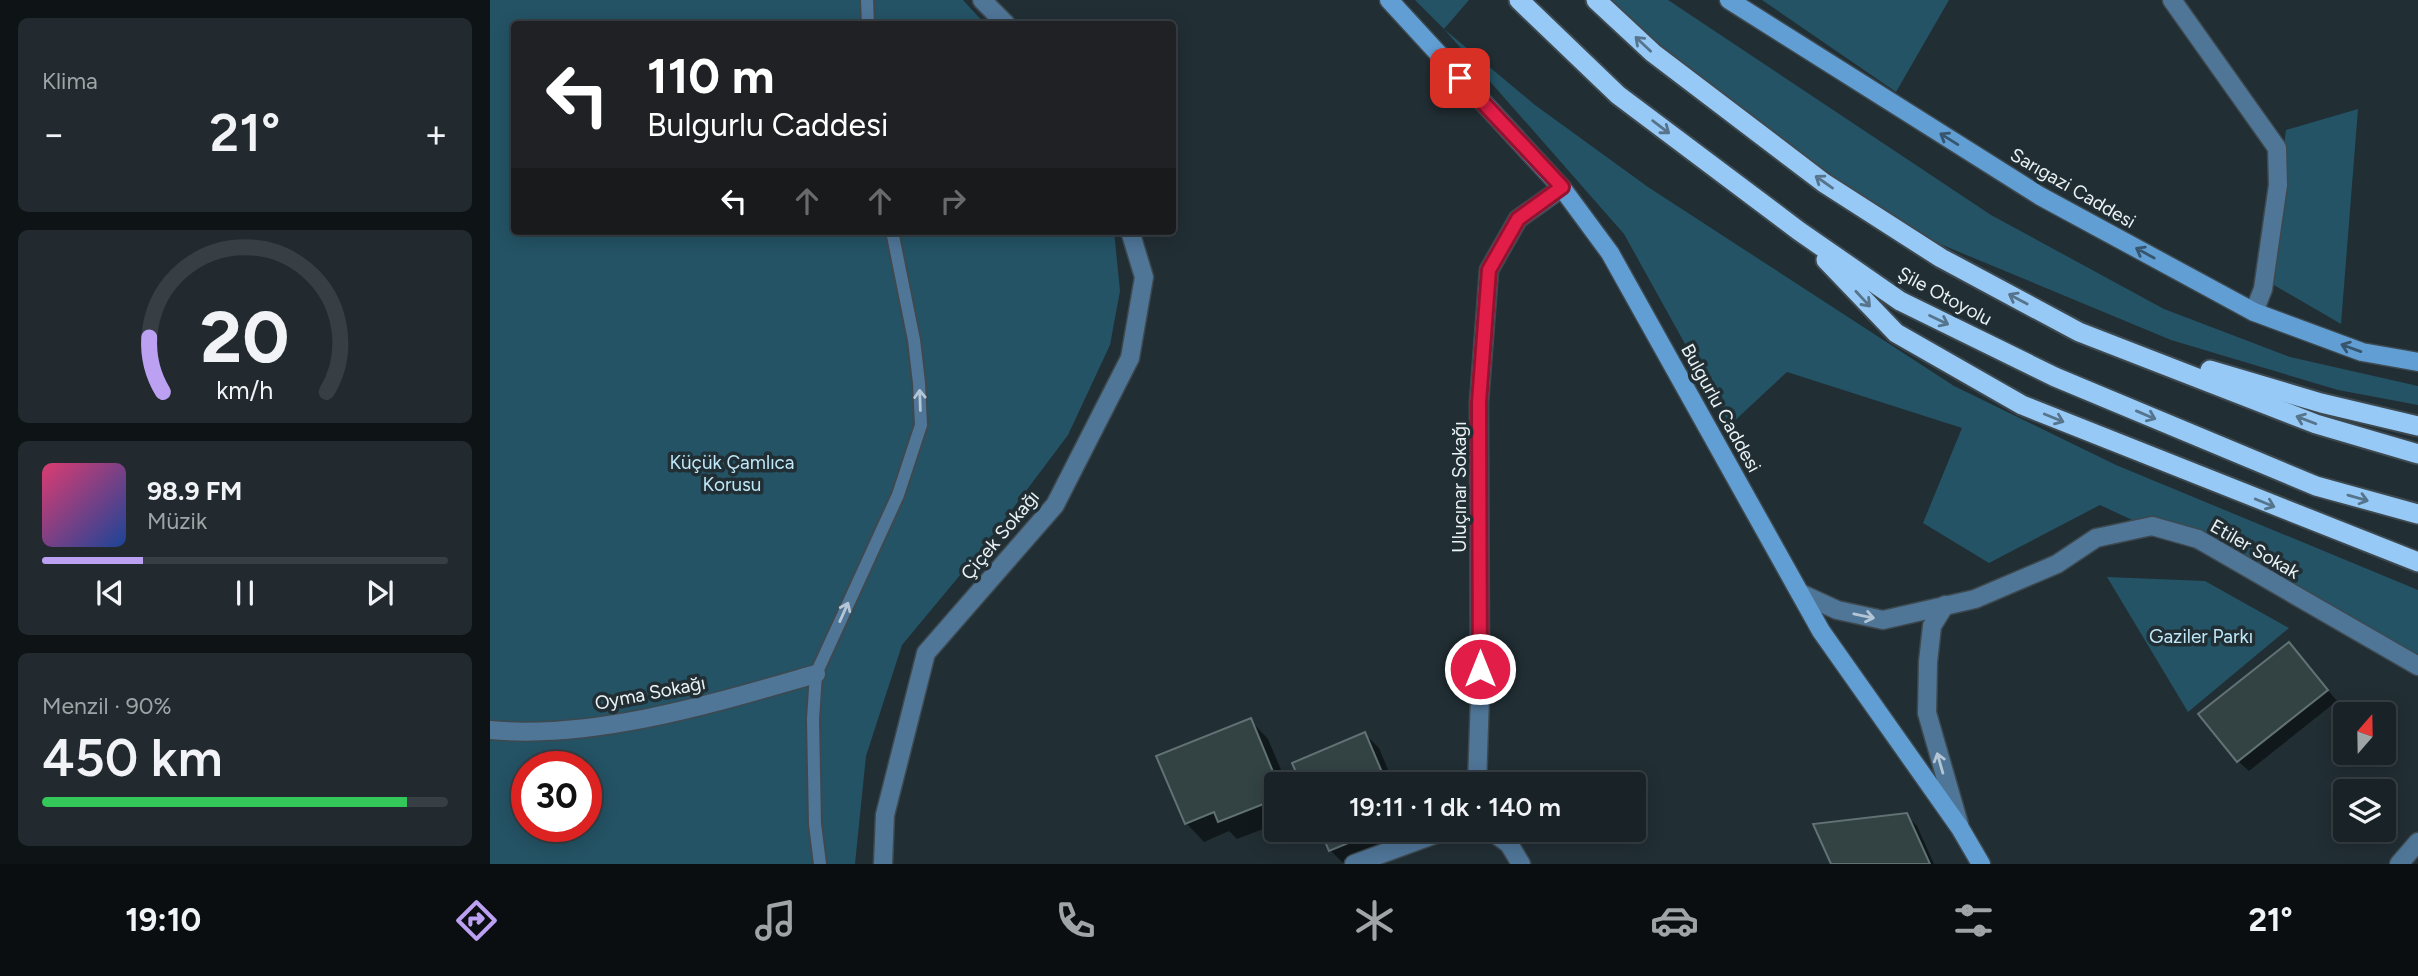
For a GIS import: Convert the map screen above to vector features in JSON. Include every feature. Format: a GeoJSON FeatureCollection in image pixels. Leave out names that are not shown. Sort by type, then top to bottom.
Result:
{"type":"FeatureCollection","features":[{"type":"Feature","properties":{"kind":"highway","name":"Şile Otoyolu"},"geometry":{"type":"LineString","coordinates":[[1519,0],[1618,95],[1799,231],[1900,301],[2055,377],[2316,486],[2418,514]]}},
{"type":"Feature","properties":{"kind":"highway","name":"Şile Otoyolu"},"geometry":{"type":"LineString","coordinates":[[1596,0],[1653,53],[1824,183],[1941,258],[2079,331],[2316,424],[2418,454]]}},
{"type":"Feature","properties":{"kind":"highway"},"geometry":{"type":"LineString","coordinates":[[1799,231],[1896,333],[2022,405],[2418,562]]}},
{"type":"Feature","properties":{"kind":"highway"},"geometry":{"type":"LineString","coordinates":[[2079,331],[2321,403],[2418,426]]}},
{"type":"Feature","properties":{"kind":"main road","name":"Bulgurlu Caddesi"},"geometry":{"type":"LineString","coordinates":[[1389,0],[1562,187],[1610,253],[1821,631],[1960,828],[1981,864]]}},
{"type":"Feature","properties":{"kind":"main road","name":"Sarıgazi Caddesi"},"geometry":{"type":"LineString","coordinates":[[1729,0],[2040,196],[2254,312],[2362,352],[2418,362]]}},
{"type":"Feature","properties":{"kind":"street"},"geometry":{"type":"LineString","coordinates":[[982,0],[1003,21]]}},
{"type":"Feature","properties":{"kind":"street"},"geometry":{"type":"LineString","coordinates":[[2172,0],[2277,148],[2278,185],[2263,289],[2254,312]]}},
{"type":"Feature","properties":{"kind":"street","name":"Uluçınar Sokağı"},"geometry":{"type":"LineString","coordinates":[[1483,772],[1479,402],[1489,270],[1518,219],[1562,187]]}},
{"type":"Feature","properties":{"kind":"street","name":"Çiçek Sokağı"},"geometry":{"type":"LineString","coordinates":[[883,864],[885,816],[926,653],[1055,505],[1130,358],[1144,277],[1131,235]]}},
{"type":"Feature","properties":{"kind":"street","name":"Etiler Sokak"},"geometry":{"type":"LineString","coordinates":[[1800,593],[1837,610],[1882,620],[1975,599],[2057,564],[2096,538],[2152,526],[2198,539],[2418,666]]}},
{"type":"Feature","properties":{"kind":"street"},"geometry":{"type":"LineString","coordinates":[[1945,606],[1932,626],[1927,713],[1960,828]]}},
{"type":"Feature","properties":{"kind":"street","name":"Oyma Sokağı"},"geometry":{"type":"LineString","coordinates":[[490,730],[520,733],[570,729],[641,718],[816,674]]}},
{"type":"Feature","properties":{"kind":"street"},"geometry":{"type":"LineString","coordinates":[[1354,864],[1414,842]]}},
{"type":"Feature","properties":{"kind":"street"},"geometry":{"type":"LineString","coordinates":[[1512,842],[1521,864]]}},
{"type":"Feature","properties":{"kind":"street"},"geometry":{"type":"LineString","coordinates":[[2399,864],[2418,842]]}},
{"type":"Feature","properties":{"kind":"lane"},"geometry":{"type":"LineString","coordinates":[[867,0],[868,21]]}},
{"type":"Feature","properties":{"kind":"lane"},"geometry":{"type":"LineString","coordinates":[[820,864],[815,824],[813,719],[816,674],[898,495],[921,425],[914,340],[893,235]]}},
{"type":"Feature","properties":{"kind":"green space","name":"Küçük Çamlıca Korusu"},"geometry":{"type":"Polygon","coordinates":[[[490,0],[963,0],[982,21],[511,21],[511,235],[1114,235],[1120,291],[1110,345],[1068,435],[990,539],[902,645],[866,756],[855,864],[490,864],[490,0]]]}},
{"type":"Feature","properties":{"kind":"green space"},"geometry":{"type":"Polygon","coordinates":[[[1415,0],[1469,0],[1444,29],[1415,0]]]}},
{"type":"Feature","properties":{"kind":"green space"},"geometry":{"type":"Polygon","coordinates":[[[1598,0],[1668,0],[1991,215],[2164,309],[2290,357],[2418,386],[2418,405],[2338,390],[2171,340],[1940,244],[1794,161],[1598,0]]]}},
{"type":"Feature","properties":{"kind":"green space"},"geometry":{"type":"Polygon","coordinates":[[[1762,0],[1949,0],[1896,92],[1762,0]]]}},
{"type":"Feature","properties":{"kind":"green space"},"geometry":{"type":"Polygon","coordinates":[[[1444,29],[1535,105],[1648,187],[1954,386],[2116,465],[2418,590],[2418,654],[2100,505],[1989,563],[1923,523],[1962,428],[1787,372],[1730,425],[1624,234],[1444,29]]]}},
{"type":"Feature","properties":{"kind":"green space"},"geometry":{"type":"Polygon","coordinates":[[[2358,109],[2341,324],[2267,281],[2286,130],[2358,109]]]}},
{"type":"Feature","properties":{"kind":"green space","name":"Gaziler Parkı"},"geometry":{"type":"Polygon","coordinates":[[[2107,577],[2205,581],[2289,628],[2188,712],[2107,577]]]}},
{"type":"Feature","properties":{"kind":"building"},"geometry":{"type":"Polygon","coordinates":[[[2289,642],[2328,690],[2237,762],[2198,714],[2289,642]]]}},
{"type":"Feature","properties":{"kind":"building"},"geometry":{"type":"Polygon","coordinates":[[[1251,718],[1273,772],[1264,772],[1264,804],[1218,822],[1214,812],[1185,824],[1156,756],[1251,718]]]}},
{"type":"Feature","properties":{"kind":"building"},"geometry":{"type":"Polygon","coordinates":[[[1365,732],[1382,772],[1296,772],[1292,763],[1365,732]]]}},
{"type":"Feature","properties":{"kind":"building"},"geometry":{"type":"Polygon","coordinates":[[[1907,813],[1930,864],[1831,864],[1813,824],[1907,813]]]}},
{"type":"Feature","properties":{"kind":"building"},"geometry":{"type":"Polygon","coordinates":[[[1325,842],[1351,842],[1329,851],[1325,842]]]}},
{"type":"Feature","properties":{"kind":"route"},"geometry":{"type":"LineString","coordinates":[[1460,78],[1562,187],[1518,219],[1489,270],[1479,402],[1480,669]]}}]}
